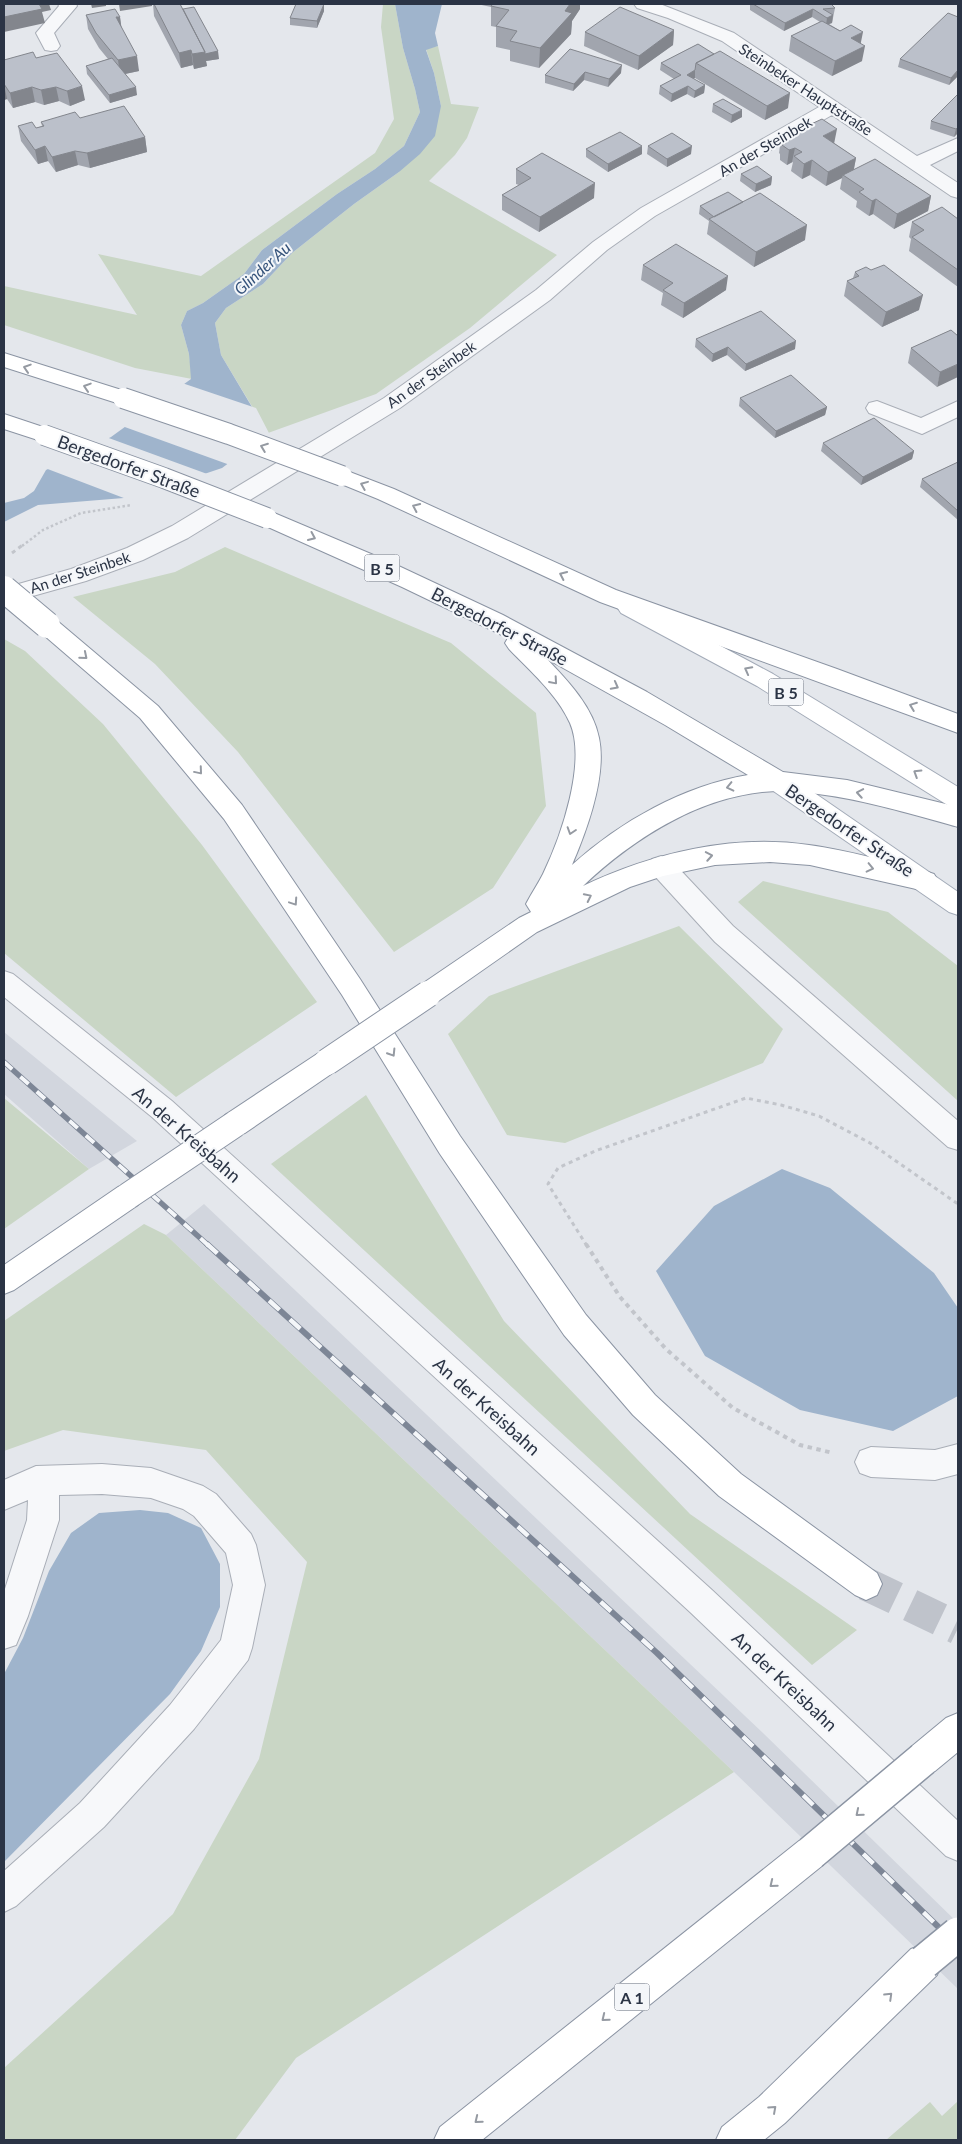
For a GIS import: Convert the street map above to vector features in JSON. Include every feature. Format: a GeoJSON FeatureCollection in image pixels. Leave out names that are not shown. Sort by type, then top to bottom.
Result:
{"type":"FeatureCollection","features":[{"type":"Feature","properties":{"kind":"main road","name":"B 5"},"geometry":{"type":"LineString","coordinates":[[4,360],[229,434],[342,476],[386,494],[608,596],[765,680],[958,799]]}},
{"type":"Feature","properties":{"kind":"main road","name":"Bergedorfer Straße"},"geometry":{"type":"LineString","coordinates":[[4,421],[164,478],[267,518],[374,564],[495,622],[702,734],[778,781],[925,881],[958,906]]}},
{"type":"Feature","properties":{"kind":"main road"},"geometry":{"type":"LineString","coordinates":[[4,589],[149,712],[233,812],[351,987],[450,1145],[575,1325],[644,1405],[730,1485],[866,1584]]}},
{"type":"Feature","properties":{"kind":"main road"},"geometry":{"type":"LineString","coordinates":[[608,596],[829,675],[958,724]]}},
{"type":"Feature","properties":{"kind":"main road"},"geometry":{"type":"LineString","coordinates":[[495,622],[565,694],[579,716],[588,738],[585,784],[570,835],[556,874],[528,925]]}},
{"type":"Feature","properties":{"kind":"main road"},"geometry":{"type":"LineString","coordinates":[[528,925],[599,857],[660,816],[710,792],[778,781],[876,796],[958,817]]}},
{"type":"Feature","properties":{"kind":"main road"},"geometry":{"type":"LineString","coordinates":[[4,1281],[528,925],[622,880],[662,866],[715,855],[770,852],[810,855],[925,881]]}},
{"type":"Feature","properties":{"kind":"main road","name":"A 1"},"geometry":{"type":"LineString","coordinates":[[453,2140],[811,1853],[958,1730]]}},
{"type":"Feature","properties":{"kind":"main road"},"geometry":{"type":"LineString","coordinates":[[735,2140],[772,2110],[924,1962],[958,1934]]}},
{"type":"Feature","properties":{"kind":"street"},"geometry":{"type":"LineString","coordinates":[[51,46],[45,34],[68,6],[67,4]]}},
{"type":"Feature","properties":{"kind":"street","name":"Steinbeker Hauptstraße"},"geometry":{"type":"LineString","coordinates":[[644,4],[674,14],[728,38],[918,163],[958,192]]}},
{"type":"Feature","properties":{"kind":"street"},"geometry":{"type":"LineString","coordinates":[[674,14],[692,4]]}},
{"type":"Feature","properties":{"kind":"street","name":"An der Steinbek"},"geometry":{"type":"LineString","coordinates":[[4,594],[15,593],[78,575],[135,554],[180,532],[392,403],[543,295],[600,246],[648,212],[833,107]]}},
{"type":"Feature","properties":{"kind":"street"},"geometry":{"type":"LineString","coordinates":[[918,163],[958,144]]}},
{"type":"Feature","properties":{"kind":"street"},"geometry":{"type":"LineString","coordinates":[[877,408],[922,427],[958,408]]}},
{"type":"Feature","properties":{"kind":"street"},"geometry":{"type":"LineString","coordinates":[[662,866],[698,908],[724,934],[958,1138]]}},
{"type":"Feature","properties":{"kind":"street","name":"An der Kreisbahn"},"geometry":{"type":"LineString","coordinates":[[4,982],[162,1109],[701,1601],[958,1844]]}},
{"type":"Feature","properties":{"kind":"street"},"geometry":{"type":"LineString","coordinates":[[871,1462],[935,1465],[958,1459]]}},
{"type":"Feature","properties":{"kind":"street"},"geometry":{"type":"LineString","coordinates":[[4,1495],[36,1481],[102,1478],[151,1483],[192,1497],[205,1505],[240,1545],[248,1585],[236,1648],[182,1717],[92,1815],[4,1894]]}},
{"type":"Feature","properties":{"kind":"street"},"geometry":{"type":"LineString","coordinates":[[4,1633],[12,1616],[43,1520],[44,1481]]}},
{"type":"Feature","properties":{"kind":"path"},"geometry":{"type":"LineString","coordinates":[[10,554],[43,530],[82,513],[138,504]]}},
{"type":"Feature","properties":{"kind":"path"},"geometry":{"type":"LineString","coordinates":[[871,1462],[800,1445],[733,1408],[666,1349],[620,1297],[548,1184],[558,1168],[595,1151],[746,1098],[781,1105],[819,1116],[870,1143],[958,1204]]}},
{"type":"Feature","properties":{"kind":"shaded area"},"geometry":{"type":"Polygon","coordinates":[[[4,1032],[137,1141],[89,1169],[4,1094],[4,1032]]]}},
{"type":"Feature","properties":{"kind":"shaded area"},"geometry":{"type":"Polygon","coordinates":[[[204,1204],[763,1733],[958,1923],[958,1989],[734,1772],[166,1235],[204,1204]]]}},
{"type":"Feature","properties":{"kind":"green space"},"geometry":{"type":"Polygon","coordinates":[[[383,4],[395,4],[403,48],[420,112],[404,146],[262,250],[244,274],[203,303],[187,311],[181,325],[189,354],[192,379],[135,368],[4,325],[4,286],[137,315],[98,254],[201,276],[375,153],[394,119],[381,27],[383,4]]]}},
{"type":"Feature","properties":{"kind":"green space"},"geometry":{"type":"Polygon","coordinates":[[[438,46],[451,104],[479,107],[467,138],[455,155],[429,181],[557,255],[470,328],[376,394],[268,433],[221,355],[215,323],[226,308],[263,284],[292,253],[354,204],[399,172],[441,106],[434,73],[426,49],[438,46]]]}},
{"type":"Feature","properties":{"kind":"green space"},"geometry":{"type":"Polygon","coordinates":[[[225,547],[451,643],[536,713],[546,806],[493,888],[394,952],[238,752],[155,664],[73,597],[175,572],[225,547]]]}},
{"type":"Feature","properties":{"kind":"green space"},"geometry":{"type":"Polygon","coordinates":[[[4,639],[25,651],[103,724],[202,845],[317,1002],[176,1097],[4,953],[4,639]]]}},
{"type":"Feature","properties":{"kind":"green space"},"geometry":{"type":"Polygon","coordinates":[[[763,881],[888,912],[958,966],[958,1101],[738,902],[763,881]]]}},
{"type":"Feature","properties":{"kind":"green space"},"geometry":{"type":"Polygon","coordinates":[[[679,926],[783,1029],[763,1063],[565,1143],[507,1135],[448,1034],[489,996],[679,926]]]}},
{"type":"Feature","properties":{"kind":"green space"},"geometry":{"type":"Polygon","coordinates":[[[366,1095],[504,1321],[690,1514],[857,1630],[812,1665],[271,1164],[366,1095]]]}},
{"type":"Feature","properties":{"kind":"green space"},"geometry":{"type":"Polygon","coordinates":[[[4,1098],[89,1169],[4,1229],[4,1098]]]}},
{"type":"Feature","properties":{"kind":"green space"},"geometry":{"type":"Polygon","coordinates":[[[144,1224],[166,1235],[734,1772],[296,2058],[235,2140],[4,2140],[4,2068],[173,1914],[259,1759],[307,1562],[206,1450],[63,1430],[4,1451],[4,1321],[144,1224]]]}},
{"type":"Feature","properties":{"kind":"green space"},"geometry":{"type":"Polygon","coordinates":[[[958,2101],[958,2140],[886,2140],[930,2102],[942,2116],[958,2101]]]}},
{"type":"Feature","properties":{"kind":"water","name":"Glinder Au"},"geometry":{"type":"Polygon","coordinates":[[[395,4],[442,4],[435,33],[438,46],[426,50],[434,73],[441,106],[435,136],[420,154],[399,172],[354,204],[292,253],[263,284],[226,308],[215,323],[221,355],[268,434],[222,468],[136,497],[38,505],[4,522],[4,503],[24,498],[34,491],[46,470],[111,437],[191,379],[189,354],[181,325],[187,311],[203,303],[244,274],[262,250],[404,146],[420,112],[403,48],[395,4]]]}},
{"type":"Feature","properties":{"kind":"water"},"geometry":{"type":"Polygon","coordinates":[[[782,1169],[830,1188],[934,1273],[958,1308],[958,1396],[893,1431],[800,1410],[705,1356],[656,1271],[714,1206],[782,1169]]]}},
{"type":"Feature","properties":{"kind":"water"},"geometry":{"type":"Polygon","coordinates":[[[140,1510],[168,1513],[201,1528],[220,1564],[220,1607],[201,1651],[170,1694],[4,1862],[4,1674],[23,1638],[49,1571],[71,1533],[99,1513],[140,1510]]]}},
{"type":"Feature","properties":{"kind":"pier"},"geometry":{"type":"Polygon","coordinates":[[[182,383],[256,408],[270,435],[230,465],[122,426],[182,383]]]}},
{"type":"Feature","properties":{"kind":"pier"},"geometry":{"type":"Polygon","coordinates":[[[106,437],[210,475],[129,500],[45,468],[106,437]]]}},
{"type":"Feature","properties":{"kind":"building"},"geometry":{"type":"Polygon","coordinates":[[[4,4],[39,4],[42,9],[4,17],[4,4]]]}},
{"type":"Feature","properties":{"kind":"building"},"geometry":{"type":"Polygon","coordinates":[[[154,4],[180,4],[205,52],[192,54],[191,50],[179,53],[154,4]]]}},
{"type":"Feature","properties":{"kind":"building"},"geometry":{"type":"Polygon","coordinates":[[[296,4],[324,4],[317,21],[290,18],[296,4]]]}},
{"type":"Feature","properties":{"kind":"building"},"geometry":{"type":"Polygon","coordinates":[[[493,4],[570,4],[565,11],[572,13],[540,48],[510,41],[517,31],[496,26],[509,10],[491,6],[493,4]]]}},
{"type":"Feature","properties":{"kind":"building"},"geometry":{"type":"Polygon","coordinates":[[[753,4],[831,4],[835,8],[823,9],[833,15],[827,18],[813,9],[785,23],[753,4]]]}},
{"type":"Feature","properties":{"kind":"building"},"geometry":{"type":"Polygon","coordinates":[[[194,7],[218,51],[205,54],[183,9],[194,7]]]}},
{"type":"Feature","properties":{"kind":"building"},"geometry":{"type":"Polygon","coordinates":[[[620,7],[674,30],[639,56],[585,32],[620,7]]]}},
{"type":"Feature","properties":{"kind":"building"},"geometry":{"type":"Polygon","coordinates":[[[115,9],[120,17],[116,17],[137,56],[118,60],[96,33],[86,15],[115,9]]]}},
{"type":"Feature","properties":{"kind":"building"},"geometry":{"type":"Polygon","coordinates":[[[948,13],[958,17],[958,70],[951,78],[900,59],[948,13]]]}},
{"type":"Feature","properties":{"kind":"building"},"geometry":{"type":"Polygon","coordinates":[[[822,21],[840,31],[851,25],[863,32],[851,38],[865,46],[835,61],[791,36],[822,21]]]}},
{"type":"Feature","properties":{"kind":"building"},"geometry":{"type":"Polygon","coordinates":[[[698,44],[714,54],[696,63],[695,70],[687,75],[705,85],[695,91],[688,86],[672,94],[660,86],[681,75],[661,63],[698,44]]]}},
{"type":"Feature","properties":{"kind":"building"},"geometry":{"type":"Polygon","coordinates":[[[570,49],[622,65],[609,79],[585,72],[574,84],[545,75],[570,49]]]}},
{"type":"Feature","properties":{"kind":"building"},"geometry":{"type":"Polygon","coordinates":[[[720,51],[790,93],[767,106],[696,63],[720,51]]]}},
{"type":"Feature","properties":{"kind":"building"},"geometry":{"type":"Polygon","coordinates":[[[33,52],[36,58],[57,53],[82,86],[67,91],[56,87],[41,90],[32,87],[10,93],[4,84],[4,60],[33,52]]]}},
{"type":"Feature","properties":{"kind":"building"},"geometry":{"type":"Polygon","coordinates":[[[112,58],[136,87],[109,95],[86,66],[112,58]]]}},
{"type":"Feature","properties":{"kind":"building"},"geometry":{"type":"Polygon","coordinates":[[[958,94],[958,127],[956,129],[931,121],[958,94]]]}},
{"type":"Feature","properties":{"kind":"building"},"geometry":{"type":"Polygon","coordinates":[[[723,99],[742,110],[732,115],[713,104],[723,99]]]}},
{"type":"Feature","properties":{"kind":"building"},"geometry":{"type":"Polygon","coordinates":[[[124,106],[145,137],[87,153],[75,151],[52,157],[45,146],[35,150],[18,126],[32,122],[36,128],[44,126],[41,122],[75,112],[80,118],[124,106]]]}},
{"type":"Feature","properties":{"kind":"building"},"geometry":{"type":"Polygon","coordinates":[[[822,119],[837,129],[823,136],[856,158],[828,172],[812,160],[804,164],[794,156],[802,152],[795,148],[789,150],[782,145],[787,142],[781,138],[822,119]]]}},
{"type":"Feature","properties":{"kind":"building"},"geometry":{"type":"Polygon","coordinates":[[[620,132],[642,146],[608,164],[586,149],[620,132]]]}},
{"type":"Feature","properties":{"kind":"building"},"geometry":{"type":"Polygon","coordinates":[[[672,133],[692,146],[667,159],[648,146],[672,133]]]}},
{"type":"Feature","properties":{"kind":"building"},"geometry":{"type":"Polygon","coordinates":[[[542,153],[595,183],[540,217],[502,195],[531,178],[516,169],[542,153]]]}},
{"type":"Feature","properties":{"kind":"building"},"geometry":{"type":"Polygon","coordinates":[[[875,159],[931,196],[897,214],[876,199],[872,201],[859,192],[864,189],[843,175],[875,159]]]}},
{"type":"Feature","properties":{"kind":"building"},"geometry":{"type":"Polygon","coordinates":[[[757,166],[772,177],[756,184],[741,174],[757,166]]]}},
{"type":"Feature","properties":{"kind":"building"},"geometry":{"type":"Polygon","coordinates":[[[728,192],[743,202],[714,217],[700,206],[728,192]]]}},
{"type":"Feature","properties":{"kind":"building"},"geometry":{"type":"Polygon","coordinates":[[[760,193],[807,225],[756,252],[709,219],[760,193]]]}},
{"type":"Feature","properties":{"kind":"building"},"geometry":{"type":"Polygon","coordinates":[[[942,207],[958,219],[958,270],[912,237],[924,230],[912,222],[942,207]]]}},
{"type":"Feature","properties":{"kind":"building"},"geometry":{"type":"Polygon","coordinates":[[[676,244],[728,276],[684,303],[663,290],[673,283],[643,265],[676,244]]]}},
{"type":"Feature","properties":{"kind":"building"},"geometry":{"type":"Polygon","coordinates":[[[884,265],[923,295],[886,312],[847,281],[859,276],[855,272],[866,267],[871,270],[884,265]]]}},
{"type":"Feature","properties":{"kind":"building"},"geometry":{"type":"Polygon","coordinates":[[[761,311],[796,341],[746,364],[728,347],[713,354],[696,339],[761,311]]]}},
{"type":"Feature","properties":{"kind":"building"},"geometry":{"type":"Polygon","coordinates":[[[951,330],[958,336],[958,364],[940,372],[911,348],[951,330]]]}},
{"type":"Feature","properties":{"kind":"building"},"geometry":{"type":"Polygon","coordinates":[[[791,375],[827,407],[776,431],[740,398],[791,375]]]}},
{"type":"Feature","properties":{"kind":"building"},"geometry":{"type":"Polygon","coordinates":[[[874,418],[914,451],[863,477],[823,443],[874,418]]]}},
{"type":"Feature","properties":{"kind":"building"},"geometry":{"type":"Polygon","coordinates":[[[958,462],[958,511],[922,479],[958,462]]]}},
{"type":"Feature","properties":{"kind":"tunnel"},"geometry":{"type":"LineString","coordinates":[[866,1584],[958,1628]]}},
{"type":"Feature","properties":{"kind":"railway"},"geometry":{"type":"LineString","coordinates":[[4,1062],[209,1246]]}},
{"type":"Feature","properties":{"kind":"railway"},"geometry":{"type":"LineString","coordinates":[[207,1244],[657,1653],[958,1946]]}}]}
